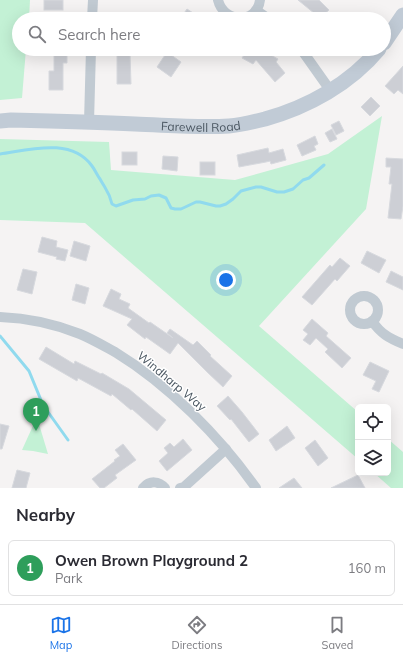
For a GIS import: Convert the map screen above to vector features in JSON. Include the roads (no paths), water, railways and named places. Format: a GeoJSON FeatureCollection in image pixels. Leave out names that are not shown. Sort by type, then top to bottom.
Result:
{"type":"FeatureCollection","features":[{"type":"Feature","properties":{"kind":"street"},"geometry":{"type":"LineString","coordinates":[[92,12],[93,0]]}},
{"type":"Feature","properties":{"kind":"street"},"geometry":{"type":"LineString","coordinates":[[218,0],[224,12]]}},
{"type":"Feature","properties":{"kind":"street"},"geometry":{"type":"LineString","coordinates":[[253,12],[256,10],[260,0]]}},
{"type":"Feature","properties":{"kind":"street"},"geometry":{"type":"LineString","coordinates":[[391,33],[403,15]]}},
{"type":"Feature","properties":{"kind":"street"},"geometry":{"type":"LineString","coordinates":[[89,122],[91,56]]}},
{"type":"Feature","properties":{"kind":"street"},"geometry":{"type":"LineString","coordinates":[[306,56],[330,90]]}},
{"type":"Feature","properties":{"kind":"street","name":"Farewell Road"},"geometry":{"type":"LineString","coordinates":[[0,121],[10,120],[230,126],[279,115],[312,101],[352,76],[373,56]]}},
{"type":"Feature","properties":{"kind":"street","name":"Windharp Way"},"geometry":{"type":"LineString","coordinates":[[0,317],[34,321],[57,326],[81,334],[131,362],[155,380],[180,402],[226,449],[256,488]]}},
{"type":"Feature","properties":{"kind":"street"},"geometry":{"type":"LineString","coordinates":[[372,321],[377,329],[388,337],[403,344]]}},
{"type":"Feature","properties":{"kind":"street"},"geometry":{"type":"LineString","coordinates":[[180,488],[226,449]]}},
{"type":"Feature","properties":{"kind":"street"},"geometry":{"type":"LineString","coordinates":[[143,488],[145,485],[154,482],[159,483],[166,488]]}},
{"type":"Feature","properties":{"kind":"waterway"},"geometry":{"type":"LineString","coordinates":[[0,154],[36,148],[61,148],[73,151],[83,157],[92,166],[108,193],[112,204],[116,206],[133,200],[145,199],[151,196],[159,195],[166,198],[171,208],[175,209],[181,209],[196,202],[220,206],[226,204],[241,191],[256,187],[277,192],[284,192],[293,189],[324,165]]}},
{"type":"Feature","properties":{"kind":"waterway"},"geometry":{"type":"LineString","coordinates":[[0,336],[29,371],[43,405],[68,440]]}},
{"type":"Feature","properties":{"kind":"place","name":"Owen Brown Playground 2"},"geometry":{"type":"Point","coordinates":[36,431]}}]}
